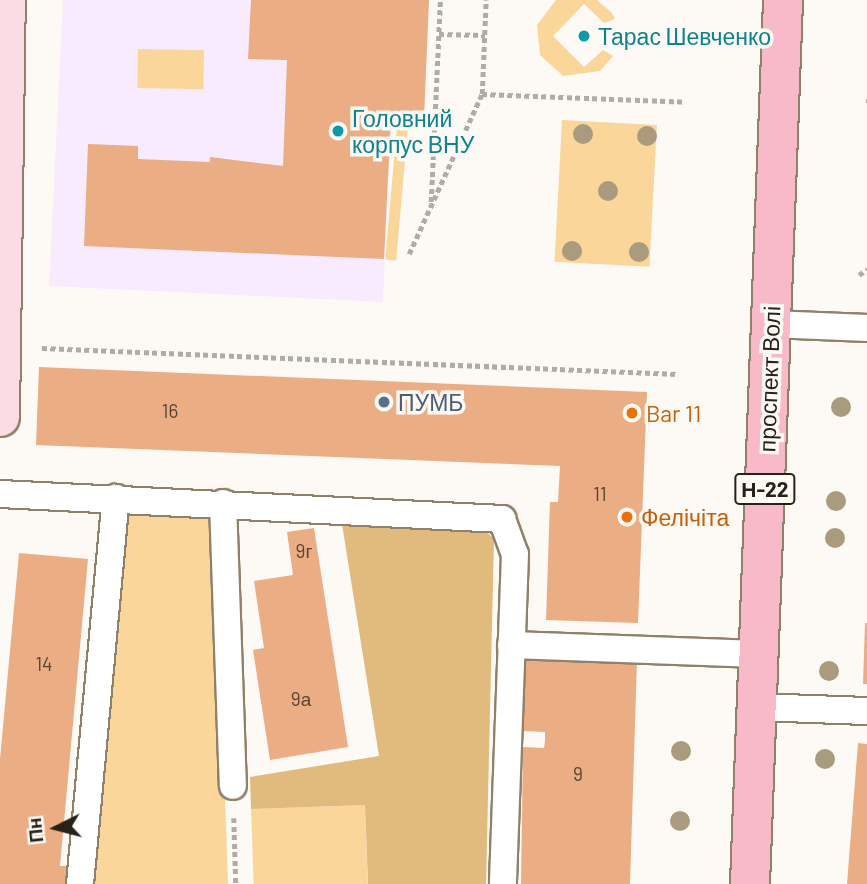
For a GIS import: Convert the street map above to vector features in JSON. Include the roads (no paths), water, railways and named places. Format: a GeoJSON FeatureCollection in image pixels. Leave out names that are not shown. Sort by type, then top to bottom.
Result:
{"type":"FeatureCollection","features":[{"type":"Feature","properties":{"kind":"main road","name":"проспект Волі"},"geometry":{"type":"LineString","coordinates":[[750,884],[783,0]]}},
{"type":"Feature","properties":{"kind":"street"},"geometry":{"type":"LineString","coordinates":[[0,417],[4,309],[6,0]]}},
{"type":"Feature","properties":{"kind":"lane"},"geometry":{"type":"LineString","coordinates":[[771,324],[867,328]]}},
{"type":"Feature","properties":{"kind":"lane"},"geometry":{"type":"LineString","coordinates":[[0,494],[223,503],[502,519],[514,554],[503,884]]}},
{"type":"Feature","properties":{"kind":"lane"},"geometry":{"type":"LineString","coordinates":[[80,884],[116,498]]}},
{"type":"Feature","properties":{"kind":"lane"},"geometry":{"type":"LineString","coordinates":[[223,503],[233,786]]}},
{"type":"Feature","properties":{"kind":"lane"},"geometry":{"type":"LineString","coordinates":[[511,645],[759,653]]}},
{"type":"Feature","properties":{"kind":"lane"},"geometry":{"type":"LineString","coordinates":[[757,707],[867,711]]}},
{"type":"Feature","properties":{"kind":"place","name":"Тарас Шевченко"},"geometry":{"type":"Point","coordinates":[584,36]}},
{"type":"Feature","properties":{"kind":"place","name":"Головний корпус ВНУ"},"geometry":{"type":"Point","coordinates":[338,131]}},
{"type":"Feature","properties":{"kind":"place","name":"ПУМБ"},"geometry":{"type":"Point","coordinates":[384,402]}},
{"type":"Feature","properties":{"kind":"place","name":"Bar 11"},"geometry":{"type":"Point","coordinates":[632,413]}},
{"type":"Feature","properties":{"kind":"place","name":"Фелічіта"},"geometry":{"type":"Point","coordinates":[627,517]}}]}
